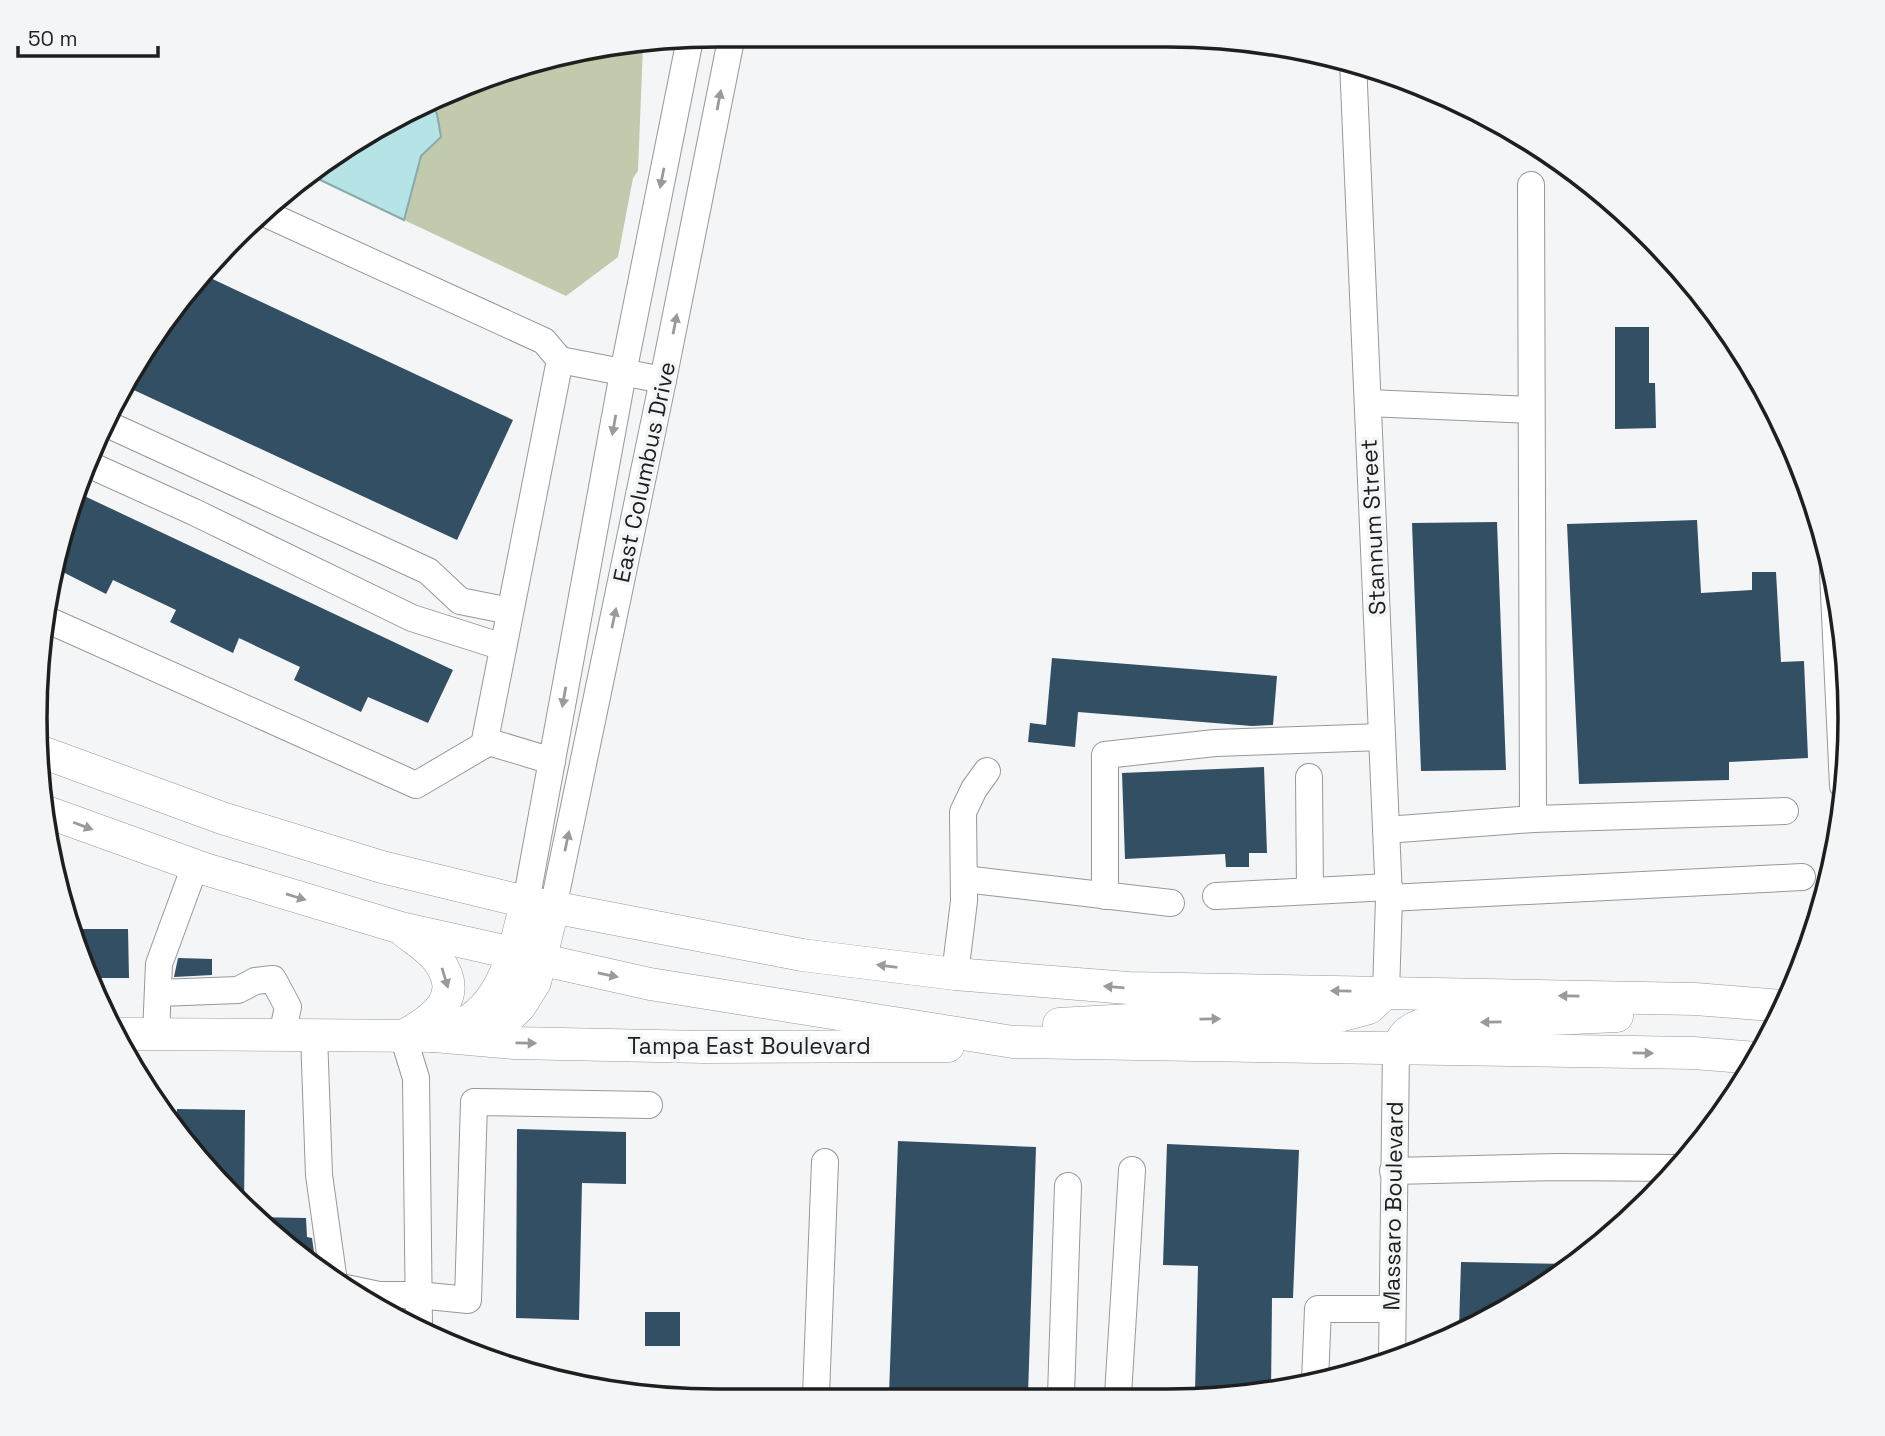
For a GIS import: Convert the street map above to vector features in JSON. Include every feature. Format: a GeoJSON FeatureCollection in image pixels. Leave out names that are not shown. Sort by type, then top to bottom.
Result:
{"type":"FeatureCollection","features":[{"type":"Feature","properties":{"kind":"main road"},"geometry":{"type":"LineString","coordinates":[[49,755],[222,818],[382,867],[540,905],[802,955],[955,974],[1128,988],[1695,999],[1773,1005]]}},
{"type":"Feature","properties":{"kind":"main road"},"geometry":{"type":"LineString","coordinates":[[54,815],[195,866],[401,928],[650,985],[1018,1042],[1693,1053],[1745,1057]]}},
{"type":"Feature","properties":{"kind":"main road"},"geometry":{"type":"LineString","coordinates":[[485,1041],[520,1006],[535,982],[527,957],[540,905]]}},
{"type":"Feature","properties":{"kind":"main road"},"geometry":{"type":"LineString","coordinates":[[401,928],[438,959],[448,979],[448,992],[443,1007],[428,1022],[403,1036]]}},
{"type":"Feature","properties":{"kind":"main road","name":"Tampa East Boulevard"},"geometry":{"type":"LineString","coordinates":[[434,1036],[465,1023],[488,1004],[500,985],[527,957]]}},
{"type":"Feature","properties":{"kind":"main road"},"geometry":{"type":"LineString","coordinates":[[1018,1042],[1054,1024],[1339,1016],[1369,1009],[1386,992]]}},
{"type":"Feature","properties":{"kind":"main road"},"geometry":{"type":"LineString","coordinates":[[1396,1050],[1402,1037],[1421,1026],[1442,1023],[1706,1014],[1727,1002]]}},
{"type":"Feature","properties":{"kind":"main road","name":"Tampa East Boulevard"},"geometry":{"type":"LineString","coordinates":[[126,1034],[434,1036],[485,1041],[704,1047],[981,1046],[1018,1042]]}},
{"type":"Feature","properties":{"kind":"street","name":"East Columbus Drive"},"geometry":{"type":"LineString","coordinates":[[540,905],[663,380],[730,47]]}},
{"type":"Feature","properties":{"kind":"street","name":"East Columbus Drive"},"geometry":{"type":"LineString","coordinates":[[540,905],[552,761],[623,373],[688,48]]}},
{"type":"Feature","properties":{"kind":"street","name":"Stannum Street"},"geometry":{"type":"LineString","coordinates":[[1354,74],[1387,830],[1389,892],[1386,992]]}},
{"type":"Feature","properties":{"kind":"street"},"geometry":{"type":"LineString","coordinates":[[1531,185],[1533,819]]}},
{"type":"Feature","properties":{"kind":"street"},"geometry":{"type":"LineString","coordinates":[[273,217],[544,341],[560,360],[663,380]]}},
{"type":"Feature","properties":{"kind":"street"},"geometry":{"type":"LineString","coordinates":[[484,745],[560,360]]}},
{"type":"Feature","properties":{"kind":"street"},"geometry":{"type":"LineString","coordinates":[[1368,403],[1531,410]]}},
{"type":"Feature","properties":{"kind":"street"},"geometry":{"type":"LineString","coordinates":[[113,427],[428,571],[460,601],[510,611]]}},
{"type":"Feature","properties":{"kind":"street"},"geometry":{"type":"LineString","coordinates":[[96,468],[194,512],[412,618],[503,647]]}},
{"type":"Feature","properties":{"kind":"street"},"geometry":{"type":"LineString","coordinates":[[54,623],[416,785],[489,742],[552,761]]}},
{"type":"Feature","properties":{"kind":"street"},"geometry":{"type":"LineString","coordinates":[[1105,896],[1105,755],[1215,743],[1382,737]]}},
{"type":"Feature","properties":{"kind":"street"},"geometry":{"type":"LineString","coordinates":[[955,974],[964,901],[964,812],[974,789],[987,771]]}},
{"type":"Feature","properties":{"kind":"street"},"geometry":{"type":"LineString","coordinates":[[1309,777],[1310,891]]}},
{"type":"Feature","properties":{"kind":"street"},"geometry":{"type":"LineString","coordinates":[[1387,830],[1533,819],[1785,811]]}},
{"type":"Feature","properties":{"kind":"street"},"geometry":{"type":"LineString","coordinates":[[156,1034],[159,964],[195,866]]}},
{"type":"Feature","properties":{"kind":"street"},"geometry":{"type":"LineString","coordinates":[[1216,897],[1310,891],[1389,892],[1802,877]]}},
{"type":"Feature","properties":{"kind":"street"},"geometry":{"type":"LineString","coordinates":[[964,879],[1171,903]]}},
{"type":"Feature","properties":{"kind":"street"},"geometry":{"type":"LineString","coordinates":[[158,993],[237,990],[255,981],[273,979],[288,1007],[282,1035]]}},
{"type":"Feature","properties":{"kind":"street"},"geometry":{"type":"LineString","coordinates":[[314,1035],[319,1175],[332,1266]]}},
{"type":"Feature","properties":{"kind":"street"},"geometry":{"type":"LineString","coordinates":[[403,1036],[416,1078],[419,1319]]}},
{"type":"Feature","properties":{"kind":"street","name":"Massaro Boulevard"},"geometry":{"type":"LineString","coordinates":[[1392,1350],[1396,1050]]}},
{"type":"Feature","properties":{"kind":"street"},"geometry":{"type":"LineString","coordinates":[[375,1294],[468,1300],[474,1102],[649,1105]]}},
{"type":"Feature","properties":{"kind":"street"},"geometry":{"type":"LineString","coordinates":[[816,1389],[825,1162]]}},
{"type":"Feature","properties":{"kind":"street"},"geometry":{"type":"LineString","coordinates":[[1393,1171],[1664,1168]]}},
{"type":"Feature","properties":{"kind":"street"},"geometry":{"type":"LineString","coordinates":[[1118,1389],[1132,1170]]}},
{"type":"Feature","properties":{"kind":"street"},"geometry":{"type":"LineString","coordinates":[[1061,1389],[1068,1186]]}},
{"type":"Feature","properties":{"kind":"street"},"geometry":{"type":"LineString","coordinates":[[1315,1372],[1318,1309],[1392,1309]]}},
{"type":"Feature","properties":{"kind":"green space"},"geometry":{"type":"Polygon","coordinates":[[[643,52],[638,171],[633,178],[618,257],[566,296],[404,220],[421,156],[441,137],[435,110],[461,98],[544,70],[643,52]]]}},
{"type":"Feature","properties":{"kind":"water"},"geometry":{"type":"Polygon","coordinates":[[[435,110],[441,137],[421,156],[404,220],[319,179],[383,137],[435,110]]]}},
{"type":"Feature","properties":{"kind":"building"},"geometry":{"type":"Polygon","coordinates":[[[212,279],[513,420],[457,540],[133,390],[160,345],[212,279]]]}},
{"type":"Feature","properties":{"kind":"building"},"geometry":{"type":"Polygon","coordinates":[[[1615,327],[1649,327],[1649,383],[1655,383],[1656,428],[1615,429],[1615,327]]]}},
{"type":"Feature","properties":{"kind":"building"},"geometry":{"type":"Polygon","coordinates":[[[85,496],[453,670],[428,723],[368,697],[361,712],[294,680],[300,667],[239,638],[233,653],[170,622],[176,610],[113,580],[106,594],[63,572],[85,496]]]}},
{"type":"Feature","properties":{"kind":"building"},"geometry":{"type":"Polygon","coordinates":[[[1697,520],[1701,593],[1752,590],[1752,572],[1776,572],[1781,662],[1804,661],[1808,758],[1729,762],[1729,780],[1579,784],[1567,524],[1697,520]]]}},
{"type":"Feature","properties":{"kind":"building"},"geometry":{"type":"Polygon","coordinates":[[[1497,522],[1506,770],[1421,771],[1412,523],[1497,522]]]}},
{"type":"Feature","properties":{"kind":"building"},"geometry":{"type":"Polygon","coordinates":[[[1052,658],[1277,676],[1273,725],[1252,726],[1078,712],[1075,747],[1028,742],[1030,723],[1046,725],[1052,658]]]}},
{"type":"Feature","properties":{"kind":"building"},"geometry":{"type":"Polygon","coordinates":[[[1264,767],[1267,853],[1249,853],[1249,867],[1226,867],[1225,854],[1125,859],[1122,773],[1264,767]]]}},
{"type":"Feature","properties":{"kind":"building"},"geometry":{"type":"Polygon","coordinates":[[[81,929],[128,929],[129,978],[99,978],[81,929]]]}},
{"type":"Feature","properties":{"kind":"building"},"geometry":{"type":"Polygon","coordinates":[[[178,958],[212,959],[212,975],[174,977],[178,958]]]}},
{"type":"Feature","properties":{"kind":"building"},"geometry":{"type":"Polygon","coordinates":[[[177,1109],[245,1110],[244,1192],[214,1160],[177,1114],[177,1109]]]}},
{"type":"Feature","properties":{"kind":"building"},"geometry":{"type":"Polygon","coordinates":[[[517,1129],[626,1132],[626,1184],[582,1183],[579,1320],[516,1318],[517,1129]]]}},
{"type":"Feature","properties":{"kind":"building"},"geometry":{"type":"Polygon","coordinates":[[[898,1141],[1036,1147],[1028,1389],[889,1389],[898,1141]]]}},
{"type":"Feature","properties":{"kind":"building"},"geometry":{"type":"Polygon","coordinates":[[[1167,1144],[1299,1150],[1293,1298],[1272,1298],[1271,1380],[1195,1388],[1198,1266],[1163,1265],[1167,1144]]]}},
{"type":"Feature","properties":{"kind":"building"},"geometry":{"type":"Polygon","coordinates":[[[271,1217],[306,1218],[307,1237],[312,1238],[314,1253],[271,1217]]]}},
{"type":"Feature","properties":{"kind":"building"},"geometry":{"type":"Polygon","coordinates":[[[1461,1262],[1557,1264],[1502,1299],[1459,1322],[1461,1262]]]}},
{"type":"Feature","properties":{"kind":"building"},"geometry":{"type":"Polygon","coordinates":[[[645,1312],[680,1312],[680,1346],[645,1346],[645,1312]]]}}]}
